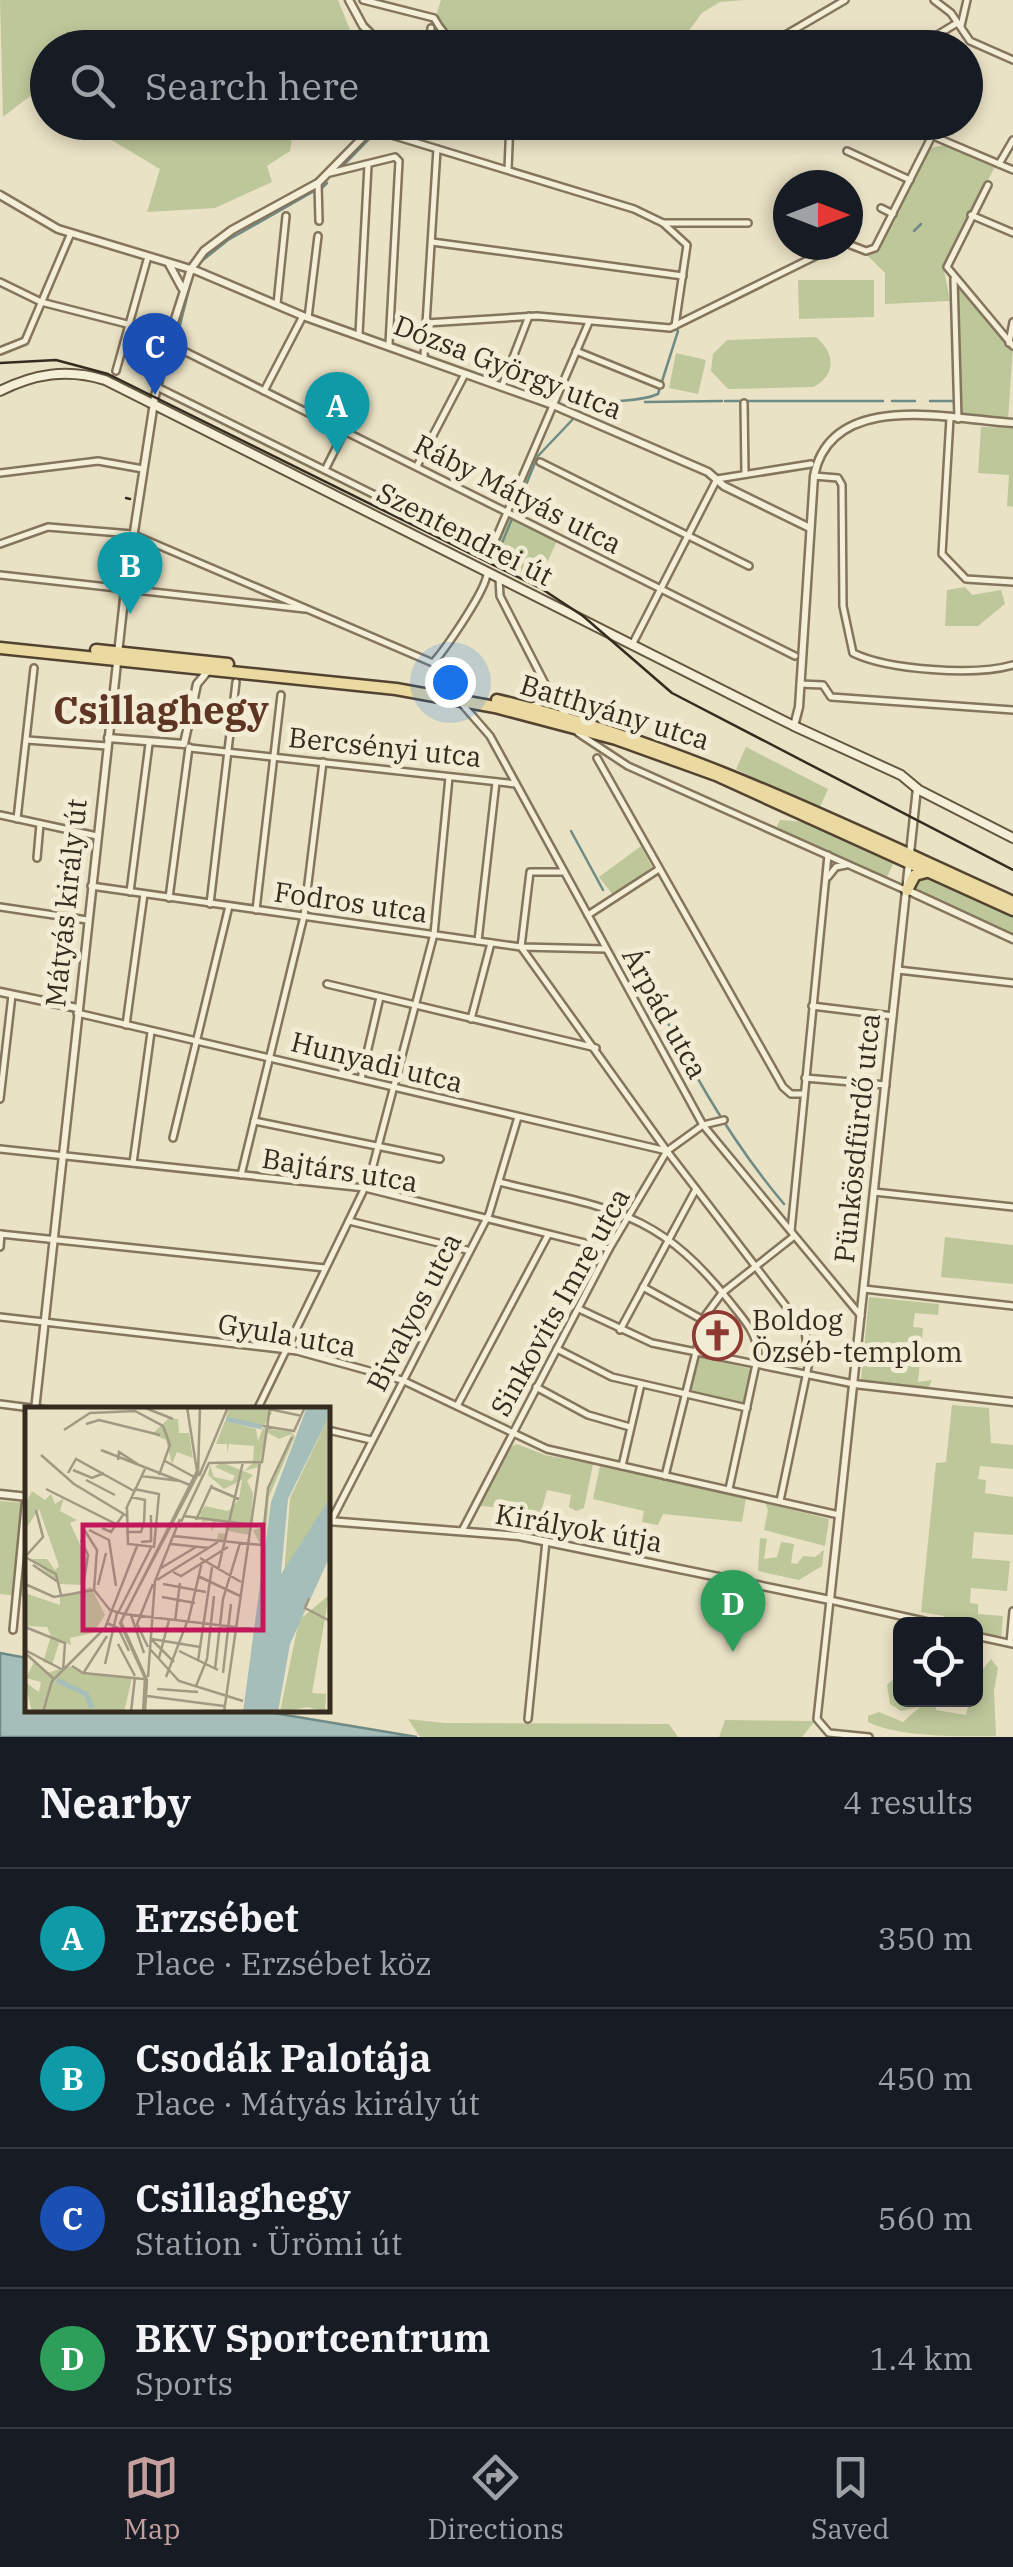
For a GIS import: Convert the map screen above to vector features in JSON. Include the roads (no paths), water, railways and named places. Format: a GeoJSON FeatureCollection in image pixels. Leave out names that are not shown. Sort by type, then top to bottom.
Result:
{"type":"FeatureCollection","features":[{"type":"Feature","properties":{"kind":"main road","name":"Szentendrei út"},"geometry":{"type":"LineString","coordinates":[[0,391],[33,377],[72,373],[104,380],[794,726]]}},
{"type":"Feature","properties":{"kind":"main road"},"geometry":{"type":"LineString","coordinates":[[0,644],[117,656]]}},
{"type":"Feature","properties":{"kind":"main road","name":"Batthyány utca"},"geometry":{"type":"LineString","coordinates":[[117,656],[495,706],[703,770],[1013,902]]}},
{"type":"Feature","properties":{"kind":"main road","name":"Batthyány utca"},"geometry":{"type":"LineString","coordinates":[[117,656],[377,680],[573,718],[723,770],[1013,910]]}},
{"type":"Feature","properties":{"kind":"main road"},"geometry":{"type":"LineString","coordinates":[[794,726],[902,774],[917,788],[1013,838]]}},
{"type":"Feature","properties":{"kind":"main road"},"geometry":{"type":"LineString","coordinates":[[916,801],[929,798],[948,805]]}},
{"type":"Feature","properties":{"kind":"main road"},"geometry":{"type":"LineString","coordinates":[[907,890],[915,875],[928,872]]}},
{"type":"Feature","properties":{"kind":"street"},"geometry":{"type":"LineString","coordinates":[[350,0],[366,30]]}},
{"type":"Feature","properties":{"kind":"street"},"geometry":{"type":"LineString","coordinates":[[362,0],[434,18],[440,30]]}},
{"type":"Feature","properties":{"kind":"street"},"geometry":{"type":"LineString","coordinates":[[794,30],[845,0]]}},
{"type":"Feature","properties":{"kind":"street"},"geometry":{"type":"LineString","coordinates":[[934,0],[963,30]]}},
{"type":"Feature","properties":{"kind":"street"},"geometry":{"type":"LineString","coordinates":[[948,30],[959,24],[967,0]]}},
{"type":"Feature","properties":{"kind":"street"},"geometry":{"type":"LineString","coordinates":[[983,47],[1013,60]]}},
{"type":"Feature","properties":{"kind":"street"},"geometry":{"type":"LineString","coordinates":[[191,269],[204,251],[232,230],[330,174],[362,140]]}},
{"type":"Feature","properties":{"kind":"street"},"geometry":{"type":"LineString","coordinates":[[411,140],[634,209],[663,222],[686,241],[675,326]]}},
{"type":"Feature","properties":{"kind":"street"},"geometry":{"type":"LineString","coordinates":[[508,171],[509,140]]}},
{"type":"Feature","properties":{"kind":"street"},"geometry":{"type":"LineString","coordinates":[[863,248],[873,250],[931,140]]}},
{"type":"Feature","properties":{"kind":"street"},"geometry":{"type":"LineString","coordinates":[[942,140],[1013,170]]}},
{"type":"Feature","properties":{"kind":"street"},"geometry":{"type":"LineString","coordinates":[[999,164],[1013,140]]}},
{"type":"Feature","properties":{"kind":"street"},"geometry":{"type":"LineString","coordinates":[[424,356],[436,150]]}},
{"type":"Feature","properties":{"kind":"street"},"geometry":{"type":"LineString","coordinates":[[848,151],[910,180]]}},
{"type":"Feature","properties":{"kind":"street"},"geometry":{"type":"LineString","coordinates":[[330,174],[398,158],[388,344]]}},
{"type":"Feature","properties":{"kind":"street"},"geometry":{"type":"LineString","coordinates":[[358,334],[368,165]]}},
{"type":"Feature","properties":{"kind":"street"},"geometry":{"type":"LineString","coordinates":[[318,183],[319,221]]}},
{"type":"Feature","properties":{"kind":"street"},"geometry":{"type":"LineString","coordinates":[[988,185],[948,262],[954,279],[954,419],[942,554],[966,579],[1013,582]]}},
{"type":"Feature","properties":{"kind":"street","name":"Dózsa György utca"},"geometry":{"type":"LineString","coordinates":[[0,195],[45,224],[71,234],[191,269],[306,316],[578,415],[717,479],[810,528]]}},
{"type":"Feature","properties":{"kind":"street"},"geometry":{"type":"LineString","coordinates":[[881,208],[893,214]]}},
{"type":"Feature","properties":{"kind":"street"},"geometry":{"type":"LineString","coordinates":[[972,215],[1013,234]]}},
{"type":"Feature","properties":{"kind":"street"},"geometry":{"type":"LineString","coordinates":[[277,304],[286,216]]}},
{"type":"Feature","properties":{"kind":"street"},"geometry":{"type":"LineString","coordinates":[[663,222],[748,223]]}},
{"type":"Feature","properties":{"kind":"street"},"geometry":{"type":"LineString","coordinates":[[0,351],[26,340],[71,234]]}},
{"type":"Feature","properties":{"kind":"street"},"geometry":{"type":"LineString","coordinates":[[264,391],[306,316],[318,236]]}},
{"type":"Feature","properties":{"kind":"street"},"geometry":{"type":"LineString","coordinates":[[432,242],[683,276]]}},
{"type":"Feature","properties":{"kind":"street"},"geometry":{"type":"LineString","coordinates":[[116,371],[147,260]]}},
{"type":"Feature","properties":{"kind":"street"},"geometry":{"type":"LineString","coordinates":[[426,323],[529,316],[675,326],[808,260]]}},
{"type":"Feature","properties":{"kind":"street"},"geometry":{"type":"LineString","coordinates":[[168,264],[183,291]]}},
{"type":"Feature","properties":{"kind":"street","name":"Mátyás király út"},"geometry":{"type":"LineString","coordinates":[[36,1407],[60,1154],[132,534],[158,387],[191,269]]}},
{"type":"Feature","properties":{"kind":"street"},"geometry":{"type":"LineString","coordinates":[[954,279],[1011,344]]}},
{"type":"Feature","properties":{"kind":"street","name":"Ráby Mátyás utca"},"geometry":{"type":"LineString","coordinates":[[0,282],[42,302],[169,339],[264,391],[796,656]]}},
{"type":"Feature","properties":{"kind":"street"},"geometry":{"type":"LineString","coordinates":[[502,386],[529,316]]}},
{"type":"Feature","properties":{"kind":"street"},"geometry":{"type":"LineString","coordinates":[[158,387],[490,552],[512,513],[590,322]]}},
{"type":"Feature","properties":{"kind":"street"},"geometry":{"type":"LineString","coordinates":[[1011,344],[1013,322]]}},
{"type":"Feature","properties":{"kind":"street"},"geometry":{"type":"LineString","coordinates":[[576,352],[660,385]]}},
{"type":"Feature","properties":{"kind":"street"},"geometry":{"type":"LineString","coordinates":[[417,466],[466,372]]}},
{"type":"Feature","properties":{"kind":"street"},"geometry":{"type":"LineString","coordinates":[[744,403],[745,473]]}},
{"type":"Feature","properties":{"kind":"street"},"geometry":{"type":"LineString","coordinates":[[794,726],[813,465],[830,440],[862,422],[892,416],[1013,423]]}},
{"type":"Feature","properties":{"kind":"street"},"geometry":{"type":"LineString","coordinates":[[325,470],[345,430]]}},
{"type":"Feature","properties":{"kind":"street"},"geometry":{"type":"LineString","coordinates":[[0,473],[75,462],[143,469]]}},
{"type":"Feature","properties":{"kind":"street"},"geometry":{"type":"LineString","coordinates":[[540,462],[749,566]]}},
{"type":"Feature","properties":{"kind":"street"},"geometry":{"type":"LineString","coordinates":[[632,645],[717,479],[813,465]]}},
{"type":"Feature","properties":{"kind":"street"},"geometry":{"type":"LineString","coordinates":[[814,476],[838,478],[842,485],[843,606],[853,653],[898,665],[972,670],[1013,665]]}},
{"type":"Feature","properties":{"kind":"street"},"geometry":{"type":"LineString","coordinates":[[0,544],[48,527],[132,534],[433,663],[456,683]]}},
{"type":"Feature","properties":{"kind":"street"},"geometry":{"type":"LineString","coordinates":[[433,663],[457,634],[470,602],[487,580],[487,570]]}},
{"type":"Feature","properties":{"kind":"street"},"geometry":{"type":"LineString","coordinates":[[0,575],[310,610]]}},
{"type":"Feature","properties":{"kind":"street"},"geometry":{"type":"LineString","coordinates":[[498,577],[503,603],[555,703],[573,718]]}},
{"type":"Feature","properties":{"kind":"street"},"geometry":{"type":"LineString","coordinates":[[503,603],[511,583]]}},
{"type":"Feature","properties":{"kind":"street"},"geometry":{"type":"LineString","coordinates":[[282,607],[284,598]]}},
{"type":"Feature","properties":{"kind":"street"},"geometry":{"type":"LineString","coordinates":[[172,665],[192,672],[198,684]]}},
{"type":"Feature","properties":{"kind":"street"},"geometry":{"type":"LineString","coordinates":[[17,819],[34,668]]}},
{"type":"Feature","properties":{"kind":"street"},"geometry":{"type":"LineString","coordinates":[[169,898],[185,746],[198,684],[202,674],[218,670]]}},
{"type":"Feature","properties":{"kind":"street"},"geometry":{"type":"LineString","coordinates":[[210,904],[236,682]]}},
{"type":"Feature","properties":{"kind":"street"},"geometry":{"type":"LineString","coordinates":[[800,684],[823,685],[831,698],[1013,710]]}},
{"type":"Feature","properties":{"kind":"street"},"geometry":{"type":"LineString","coordinates":[[524,706],[546,700],[550,690]]}},
{"type":"Feature","properties":{"kind":"street"},"geometry":{"type":"LineString","coordinates":[[256,910],[281,694]]}},
{"type":"Feature","properties":{"kind":"street","name":"Árpád utca"},"geometry":{"type":"LineString","coordinates":[[447,697],[482,722],[704,1124],[861,1316]]}},
{"type":"Feature","properties":{"kind":"street"},"geometry":{"type":"LineString","coordinates":[[482,722],[484,712],[495,706]]}},
{"type":"Feature","properties":{"kind":"street","name":"Batthyány utca"},"geometry":{"type":"LineString","coordinates":[[552,722],[634,768],[907,890]]}},
{"type":"Feature","properties":{"kind":"street"},"geometry":{"type":"LineString","coordinates":[[27,740],[107,742]]}},
{"type":"Feature","properties":{"kind":"street","name":"Bercsényi utca"},"geometry":{"type":"LineString","coordinates":[[107,742],[185,746],[516,784]]}},
{"type":"Feature","properties":{"kind":"street"},"geometry":{"type":"LineString","coordinates":[[130,892],[149,744]]}},
{"type":"Feature","properties":{"kind":"street"},"geometry":{"type":"LineString","coordinates":[[610,752],[598,759],[783,1088],[791,1094],[804,1094]]}},
{"type":"Feature","properties":{"kind":"street"},"geometry":{"type":"LineString","coordinates":[[242,1175],[304,916],[324,762]]}},
{"type":"Feature","properties":{"kind":"street"},"geometry":{"type":"LineString","coordinates":[[259,1407],[365,1188],[379,1145],[434,934],[449,777]]}},
{"type":"Feature","properties":{"kind":"street"},"geometry":{"type":"LineString","coordinates":[[478,941],[496,782]]}},
{"type":"Feature","properties":{"kind":"street","name":"Pünkösdfürdő utca"},"geometry":{"type":"LineString","coordinates":[[869,1737],[829,1733],[817,1720],[917,788]]}},
{"type":"Feature","properties":{"kind":"street"},"geometry":{"type":"LineString","coordinates":[[0,816],[96,836]]}},
{"type":"Feature","properties":{"kind":"street"},"geometry":{"type":"LineString","coordinates":[[37,858],[40,824]]}},
{"type":"Feature","properties":{"kind":"street"},"geometry":{"type":"LineString","coordinates":[[665,1476],[692,1352],[703,1320],[722,1293],[792,1236],[791,1213],[828,856]]}},
{"type":"Feature","properties":{"kind":"street"},"geometry":{"type":"LineString","coordinates":[[827,878],[836,867],[850,865]]}},
{"type":"Feature","properties":{"kind":"street"},"geometry":{"type":"LineString","coordinates":[[588,915],[659,869]]}},
{"type":"Feature","properties":{"kind":"street"},"geometry":{"type":"LineString","coordinates":[[564,872],[530,872],[522,947],[696,1189],[806,1331],[810,1352],[807,1376],[780,1502]]}},
{"type":"Feature","properties":{"kind":"street","name":"Fodros utca"},"geometry":{"type":"LineString","coordinates":[[91,886],[522,947],[606,949]]}},
{"type":"Feature","properties":{"kind":"street"},"geometry":{"type":"LineString","coordinates":[[907,890],[1013,938]]}},
{"type":"Feature","properties":{"kind":"street"},"geometry":{"type":"LineString","coordinates":[[126,1026],[144,894]]}},
{"type":"Feature","properties":{"kind":"street"},"geometry":{"type":"LineString","coordinates":[[173,1138],[230,906]]}},
{"type":"Feature","properties":{"kind":"street"},"geometry":{"type":"LineString","coordinates":[[0,908],[87,920]]}},
{"type":"Feature","properties":{"kind":"street"},"geometry":{"type":"LineString","coordinates":[[472,1019],[491,943]]}},
{"type":"Feature","properties":{"kind":"street"},"geometry":{"type":"LineString","coordinates":[[898,970],[1013,983]]}},
{"type":"Feature","properties":{"kind":"street"},"geometry":{"type":"LineString","coordinates":[[327,984],[596,1048]]}},
{"type":"Feature","properties":{"kind":"street"},"geometry":{"type":"LineString","coordinates":[[0,992],[77,1011]]}},
{"type":"Feature","properties":{"kind":"street"},"geometry":{"type":"LineString","coordinates":[[0,1099],[12,994]]}},
{"type":"Feature","properties":{"kind":"street"},"geometry":{"type":"LineString","coordinates":[[361,1079],[380,997]]}},
{"type":"Feature","properties":{"kind":"street"},"geometry":{"type":"LineString","coordinates":[[812,1006],[893,1016]]}},
{"type":"Feature","properties":{"kind":"street","name":"Hunyadi utca"},"geometry":{"type":"LineString","coordinates":[[77,1011],[151,1032],[668,1151]]}},
{"type":"Feature","properties":{"kind":"street"},"geometry":{"type":"LineString","coordinates":[[133,1164],[151,1032]]}},
{"type":"Feature","properties":{"kind":"street"},"geometry":{"type":"LineString","coordinates":[[805,1078],[886,1085]]}},
{"type":"Feature","properties":{"kind":"street","name":"Bivalyos utca"},"geometry":{"type":"LineString","coordinates":[[330,1519],[486,1217],[518,1117]]}},
{"type":"Feature","properties":{"kind":"street","name":"Sinkovits Imre utca"},"geometry":{"type":"LineString","coordinates":[[462,1531],[609,1249],[668,1151],[704,1124],[724,1120]]}},
{"type":"Feature","properties":{"kind":"street"},"geometry":{"type":"LineString","coordinates":[[254,1121],[440,1158]]}},
{"type":"Feature","properties":{"kind":"street","name":"Bajtárs utca"},"geometry":{"type":"LineString","coordinates":[[0,1149],[365,1188],[609,1249]]}},
{"type":"Feature","properties":{"kind":"street"},"geometry":{"type":"LineString","coordinates":[[499,1182],[628,1214],[670,1237],[754,1332],[756,1366],[728,1490]]}},
{"type":"Feature","properties":{"kind":"street"},"geometry":{"type":"LineString","coordinates":[[620,1330],[696,1189]]}},
{"type":"Feature","properties":{"kind":"street"},"geometry":{"type":"LineString","coordinates":[[874,1192],[1013,1207]]}},
{"type":"Feature","properties":{"kind":"street"},"geometry":{"type":"LineString","coordinates":[[777,1217],[791,1213]]}},
{"type":"Feature","properties":{"kind":"street"},"geometry":{"type":"LineString","coordinates":[[349,1221],[467,1250]]}},
{"type":"Feature","properties":{"kind":"street"},"geometry":{"type":"LineString","coordinates":[[0,1247],[1,1234],[326,1268]]}},
{"type":"Feature","properties":{"kind":"street"},"geometry":{"type":"LineString","coordinates":[[457,1406],[548,1234]]}},
{"type":"Feature","properties":{"kind":"street"},"geometry":{"type":"LineString","coordinates":[[643,1287],[703,1320]]}},
{"type":"Feature","properties":{"kind":"street"},"geometry":{"type":"LineString","coordinates":[[847,1300],[863,1292],[1013,1306]]}},
{"type":"Feature","properties":{"kind":"street"},"geometry":{"type":"LineString","coordinates":[[579,1309],[620,1330],[756,1366],[854,1384],[1013,1402]]}},
{"type":"Feature","properties":{"kind":"street","name":"Gyula utca"},"geometry":{"type":"LineString","coordinates":[[0,1318],[286,1349],[402,1380],[547,1450],[839,1516]]}},
{"type":"Feature","properties":{"kind":"street"},"geometry":{"type":"LineString","coordinates":[[556,1348],[612,1377],[746,1408]]}},
{"type":"Feature","properties":{"kind":"street"},"geometry":{"type":"LineString","coordinates":[[622,1466],[641,1384]]}},
{"type":"Feature","properties":{"kind":"street"},"geometry":{"type":"LineString","coordinates":[[536,1387],[588,1415],[630,1427]]}},
{"type":"Feature","properties":{"kind":"street"},"geometry":{"type":"LineString","coordinates":[[0,1404],[25,1407]]}},
{"type":"Feature","properties":{"kind":"street"},"geometry":{"type":"LineString","coordinates":[[330,1430],[370,1440]]}},
{"type":"Feature","properties":{"kind":"street"},"geometry":{"type":"LineString","coordinates":[[0,1494],[25,1496]]}},
{"type":"Feature","properties":{"kind":"street"},"geometry":{"type":"LineString","coordinates":[[13,1630],[25,1515]]}},
{"type":"Feature","properties":{"kind":"street","name":"Királyok útja"},"geometry":{"type":"LineString","coordinates":[[330,1521],[546,1541],[906,1617]]}},
{"type":"Feature","properties":{"kind":"street"},"geometry":{"type":"LineString","coordinates":[[528,1718],[546,1541]]}},
{"type":"Feature","properties":{"kind":"street"},"geometry":{"type":"LineString","coordinates":[[983,1638],[1011,1644],[1013,1611]]}},
{"type":"Feature","properties":{"kind":"water"},"geometry":{"type":"Polygon","coordinates":[[[0,1653],[25,1658],[25,1712],[268,1712],[417,1737],[0,1737],[0,1653]]]}},
{"type":"Feature","properties":{"kind":"waterway"},"geometry":{"type":"LineString","coordinates":[[340,169],[368,140]]}},
{"type":"Feature","properties":{"kind":"waterway"},"geometry":{"type":"LineString","coordinates":[[323,187],[327,183]]}},
{"type":"Feature","properties":{"kind":"waterway"},"geometry":{"type":"LineString","coordinates":[[203,260],[228,240],[316,190]]}},
{"type":"Feature","properties":{"kind":"waterway"},"geometry":{"type":"LineString","coordinates":[[914,231],[921,224]]}},
{"type":"Feature","properties":{"kind":"waterway"},"geometry":{"type":"LineString","coordinates":[[177,337],[192,277]]}},
{"type":"Feature","properties":{"kind":"waterway"},"geometry":{"type":"LineString","coordinates":[[581,412],[599,404],[658,394],[678,331]]}},
{"type":"Feature","properties":{"kind":"waterway"},"geometry":{"type":"LineString","coordinates":[[645,402],[722,401]]}},
{"type":"Feature","properties":{"kind":"waterway"},"geometry":{"type":"LineString","coordinates":[[725,401],[883,401]]}},
{"type":"Feature","properties":{"kind":"waterway"},"geometry":{"type":"LineString","coordinates":[[892,401],[915,401]]}},
{"type":"Feature","properties":{"kind":"waterway"},"geometry":{"type":"LineString","coordinates":[[930,401],[954,401]]}},
{"type":"Feature","properties":{"kind":"waterway"},"geometry":{"type":"LineString","coordinates":[[538,456],[574,418]]}},
{"type":"Feature","properties":{"kind":"waterway"},"geometry":{"type":"LineString","coordinates":[[495,560],[537,458]]}},
{"type":"Feature","properties":{"kind":"waterway"},"geometry":{"type":"LineString","coordinates":[[571,831],[603,890]]}},
{"type":"Feature","properties":{"kind":"waterway"},"geometry":{"type":"LineString","coordinates":[[645,977],[707,1095],[784,1204]]}},
{"type":"Feature","properties":{"kind":"tram line"},"geometry":{"type":"LineString","coordinates":[[0,363],[56,360],[108,374],[542,589],[583,616],[672,693],[1013,870]]}},
{"type":"Feature","properties":{"kind":"tram line"},"geometry":{"type":"LineString","coordinates":[[126,498],[130,499]]}},
{"type":"Feature","properties":{"kind":"place","name":"Csillaghegy"},"geometry":{"type":"Point","coordinates":[155,395]}},
{"type":"Feature","properties":{"kind":"place","name":"Erzsébet"},"geometry":{"type":"Point","coordinates":[337,454]}},
{"type":"Feature","properties":{"kind":"place","name":"Csodák Palotája"},"geometry":{"type":"Point","coordinates":[130,614]}},
{"type":"Feature","properties":{"kind":"place","name":"Boldog Özséb-templom"},"geometry":{"type":"Point","coordinates":[717,1336]}},
{"type":"Feature","properties":{"kind":"place","name":"BKV Sportcentrum"},"geometry":{"type":"Point","coordinates":[733,1652]}},
{"type":"Feature","properties":{"kind":"district","name":"Csillaghegy"},"geometry":{"type":"Point","coordinates":[161,711]}}]}
